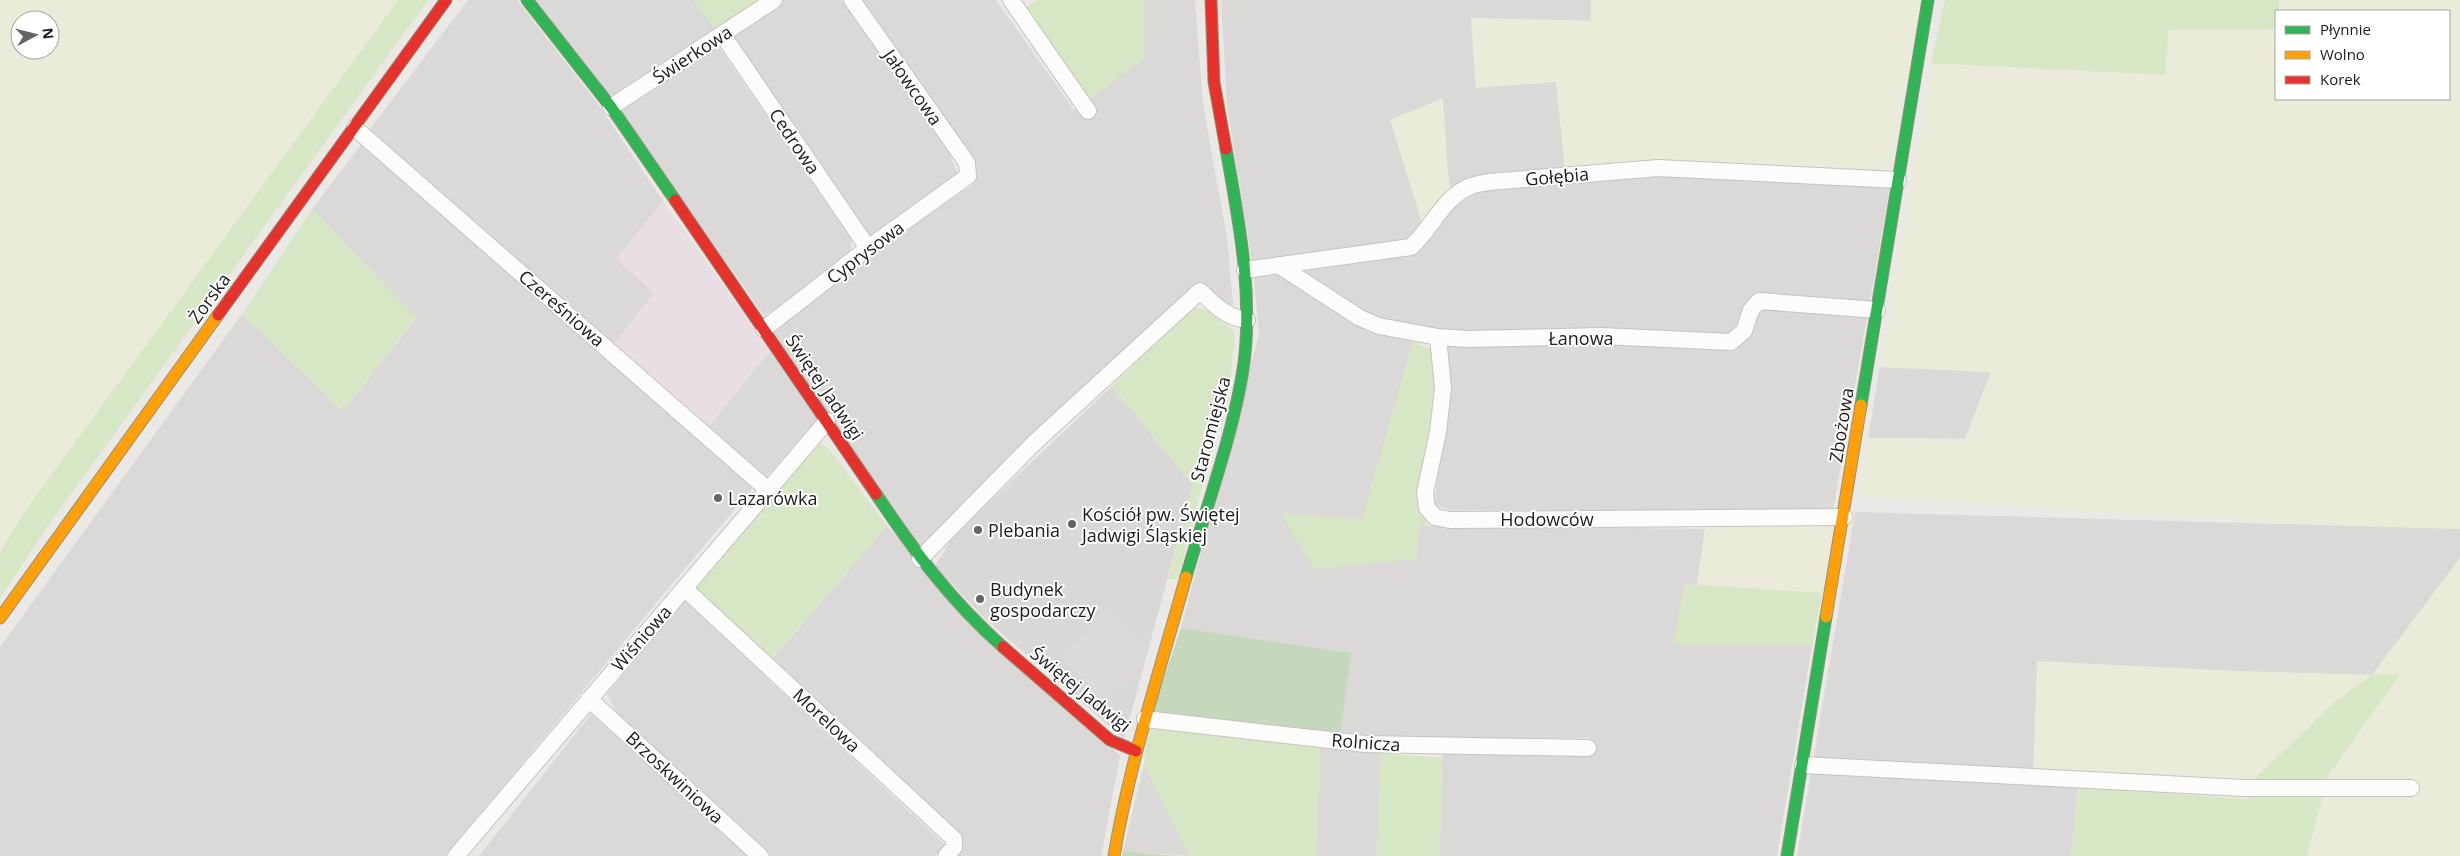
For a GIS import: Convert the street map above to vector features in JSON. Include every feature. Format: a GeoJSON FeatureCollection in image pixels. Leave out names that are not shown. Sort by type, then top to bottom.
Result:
{"type":"FeatureCollection","features":[{"type":"Feature","properties":{"kind":"street","name":"Żorska"},"geometry":{"type":"LineString","coordinates":[[0,618],[446,0]]}},
{"type":"Feature","properties":{"kind":"street","name":"Świętej Jadwigi"},"geometry":{"type":"LineString","coordinates":[[527,0],[611,108],[828,421],[920,559],[962,609],[1001,645],[1110,740],[1136,752]]}},
{"type":"Feature","properties":{"kind":"street","name":"Świerkowa"},"geometry":{"type":"LineString","coordinates":[[611,108],[774,0]]}},
{"type":"Feature","properties":{"kind":"street","name":"Jałowcowa"},"geometry":{"type":"LineString","coordinates":[[852,0],[967,163],[968,176]]}},
{"type":"Feature","properties":{"kind":"street"},"geometry":{"type":"LineString","coordinates":[[1011,0],[1088,111]]}},
{"type":"Feature","properties":{"kind":"street","name":"Staromiejska"},"geometry":{"type":"LineString","coordinates":[[1114,856],[1122,802],[1231,422],[1242,376],[1247,320],[1244,270],[1239,223],[1214,82],[1211,0]]}},
{"type":"Feature","properties":{"kind":"street","name":"Zbożowa"},"geometry":{"type":"LineString","coordinates":[[1787,856],[1928,0]]}},
{"type":"Feature","properties":{"kind":"street","name":"Cedrowa"},"geometry":{"type":"LineString","coordinates":[[722,34],[868,248]]}},
{"type":"Feature","properties":{"kind":"street","name":"Czereśniowa"},"geometry":{"type":"LineString","coordinates":[[355,128],[768,490]]}},
{"type":"Feature","properties":{"kind":"street","name":"Gołębia"},"geometry":{"type":"LineString","coordinates":[[1244,270],[1411,246],[1422,237],[1453,198],[1469,187],[1489,182],[1658,168],[1898,180]]}},
{"type":"Feature","properties":{"kind":"street","name":"Cyprysowa"},"geometry":{"type":"LineString","coordinates":[[764,329],[868,248],[968,176]]}},
{"type":"Feature","properties":{"kind":"street","name":"Łanowa"},"geometry":{"type":"LineString","coordinates":[[1280,266],[1360,318],[1379,326],[1466,340],[1602,336],[1731,342],[1744,330],[1750,310],[1759,301],[1877,310]]}},
{"type":"Feature","properties":{"kind":"street"},"geometry":{"type":"LineString","coordinates":[[920,559],[1033,444],[1200,291],[1222,312],[1238,320],[1247,320]]}},
{"type":"Feature","properties":{"kind":"street","name":"Hodowców"},"geometry":{"type":"LineString","coordinates":[[1438,337],[1443,388],[1438,432],[1425,493],[1427,508],[1435,517],[1450,520],[1844,517]]}},
{"type":"Feature","properties":{"kind":"street","name":"Wiśniowa"},"geometry":{"type":"LineString","coordinates":[[456,856],[589,698],[828,421]]}},
{"type":"Feature","properties":{"kind":"street","name":"Morelowa"},"geometry":{"type":"LineString","coordinates":[[684,588],[954,839],[954,846],[946,856]]}},
{"type":"Feature","properties":{"kind":"street","name":"Brzoskwiniowa"},"geometry":{"type":"LineString","coordinates":[[589,698],[760,856]]}},
{"type":"Feature","properties":{"kind":"street","name":"Rolnicza"},"geometry":{"type":"LineString","coordinates":[[1145,719],[1365,744],[1588,748]]}},
{"type":"Feature","properties":{"kind":"street"},"geometry":{"type":"LineString","coordinates":[[1803,765],[2243,788],[2411,788]]}},
{"type":"Feature","properties":{"kind":"shaded area"},"geometry":{"type":"Polygon","coordinates":[[[468,0],[517,0],[598,104],[663,201],[654,293],[614,345],[370,129],[468,0]]]}},
{"type":"Feature","properties":{"kind":"shaded area"},"geometry":{"type":"Polygon","coordinates":[[[534,0],[694,0],[715,28],[619,97],[608,94],[534,0]]]}},
{"type":"Feature","properties":{"kind":"shaded area"},"geometry":{"type":"Polygon","coordinates":[[[782,0],[841,0],[950,155],[958,175],[870,239],[730,36],[782,0]]]}},
{"type":"Feature","properties":{"kind":"shaded area"},"geometry":{"type":"Polygon","coordinates":[[[853,0],[996,0],[1074,110],[1144,58],[1143,0],[1195,0],[1203,104],[1227,238],[1233,304],[1227,308],[1205,284],[1190,292],[919,549],[769,325],[974,184],[973,160],[853,0]]]}},
{"type":"Feature","properties":{"kind":"shaded area"},"geometry":{"type":"Polygon","coordinates":[[[1221,0],[1591,0],[1591,21],[1471,18],[1476,87],[1556,82],[1565,168],[1451,193],[1442,98],[1423,226],[1402,247],[1252,264],[1227,106],[1221,0]]]}},
{"type":"Feature","properties":{"kind":"shaded area"},"geometry":{"type":"Polygon","coordinates":[[[720,49],[852,240],[850,257],[764,316],[620,111],[709,51],[720,49]]]}},
{"type":"Feature","properties":{"kind":"shaded area"},"geometry":{"type":"Polygon","coordinates":[[[363,142],[754,486],[445,856],[0,856],[0,647],[242,314],[343,411],[416,318],[312,209],[363,142]]]}},
{"type":"Feature","properties":{"kind":"shaded area"},"geometry":{"type":"Polygon","coordinates":[[[1656,173],[1890,186],[1833,511],[1449,510],[1435,505],[1449,350],[1374,319],[1296,270],[1411,252],[1456,201],[1472,192],[1656,173]]]}},
{"type":"Feature","properties":{"kind":"shaded area"},"geometry":{"type":"Polygon","coordinates":[[[663,201],[770,351],[709,427],[614,345],[654,293],[616,259],[663,201]]]}},
{"type":"Feature","properties":{"kind":"shaded area"},"geometry":{"type":"Polygon","coordinates":[[[1280,275],[1366,331],[1413,342],[1362,519],[1420,526],[1705,529],[1697,585],[1684,584],[1812,646],[1777,856],[1440,856],[1442,746],[1588,748],[1590,738],[1395,739],[1340,734],[1181,628],[1259,334],[1254,277],[1280,275]]]}},
{"type":"Feature","properties":{"kind":"shaded area"},"geometry":{"type":"Polygon","coordinates":[[[770,351],[817,420],[765,478],[706,429],[770,351]]]}},
{"type":"Feature","properties":{"kind":"shaded area"},"geometry":{"type":"Polygon","coordinates":[[[1880,367],[1991,372],[1965,439],[1868,438],[1880,367]]]}},
{"type":"Feature","properties":{"kind":"shaded area"},"geometry":{"type":"Polygon","coordinates":[[[1112,386],[1193,485],[1124,739],[985,619],[935,566],[955,534],[1112,386]]]}},
{"type":"Feature","properties":{"kind":"shaded area"},"geometry":{"type":"Polygon","coordinates":[[[1855,512],[2460,529],[2460,558],[2372,675],[2235,671],[2079,779],[2071,856],[1797,856],[1855,512]]]}},
{"type":"Feature","properties":{"kind":"shaded area"},"geometry":{"type":"Polygon","coordinates":[[[887,526],[1120,756],[1101,856],[952,856],[960,844],[770,661],[887,526]]]}},
{"type":"Feature","properties":{"kind":"shaded area"},"geometry":{"type":"Polygon","coordinates":[[[685,601],[945,845],[935,856],[771,856],[619,717],[607,694],[685,601]]]}},
{"type":"Feature","properties":{"kind":"shaded area"},"geometry":{"type":"Polygon","coordinates":[[[1108,607],[1148,647],[1144,663],[1104,701],[1061,657],[1108,607]]]}},
{"type":"Feature","properties":{"kind":"shaded area"},"geometry":{"type":"Polygon","coordinates":[[[591,714],[748,856],[479,856],[591,714]]]}},
{"type":"Feature","properties":{"kind":"shaded area"},"geometry":{"type":"Polygon","coordinates":[[[1320,746],[1381,753],[1377,856],[1316,856],[1320,746]]]}},
{"type":"Feature","properties":{"kind":"shaded area"},"geometry":{"type":"Polygon","coordinates":[[[1144,764],[1180,833],[1190,856],[1123,851],[1144,764]]]}},
{"type":"Feature","properties":{"kind":"shaded area"},"geometry":{"type":"Polygon","coordinates":[[[0,768],[28,792],[21,801],[36,815],[21,832],[0,813],[0,768]]]}},
{"type":"Feature","properties":{"kind":"green space"},"geometry":{"type":"Polygon","coordinates":[[[0,0],[398,0],[28,507],[0,552],[0,0]]]}},
{"type":"Feature","properties":{"kind":"green space"},"geometry":{"type":"Polygon","coordinates":[[[398,0],[428,0],[45,530],[0,599],[0,552],[28,507],[398,0]]]}},
{"type":"Feature","properties":{"kind":"green space"},"geometry":{"type":"Polygon","coordinates":[[[694,0],[762,0],[715,28],[694,0]]]}},
{"type":"Feature","properties":{"kind":"green space"},"geometry":{"type":"Polygon","coordinates":[[[1037,0],[1143,0],[1144,58],[1089,100],[1022,10],[1037,0]]]}},
{"type":"Feature","properties":{"kind":"green space"},"geometry":{"type":"Polygon","coordinates":[[[1591,0],[1923,0],[1888,172],[1565,168],[1556,82],[1476,88],[1471,18],[1591,21],[1591,0]]]}},
{"type":"Feature","properties":{"kind":"green space"},"geometry":{"type":"Polygon","coordinates":[[[1945,0],[2279,0],[2279,10],[2275,10],[2275,29],[2169,30],[2165,75],[1931,63],[1945,0]]]}},
{"type":"Feature","properties":{"kind":"green space"},"geometry":{"type":"Polygon","coordinates":[[[2279,0],[2460,0],[2460,529],[2275,523],[1857,496],[1868,438],[1965,439],[1991,372],[1880,367],[1931,63],[2164,75],[2169,30],[2275,29],[2275,100],[2450,100],[2450,10],[2279,10],[2279,0]]]}},
{"type":"Feature","properties":{"kind":"green space"},"geometry":{"type":"Polygon","coordinates":[[[1443,98],[1451,193],[1423,226],[1390,120],[1443,98]]]}},
{"type":"Feature","properties":{"kind":"green space"},"geometry":{"type":"Polygon","coordinates":[[[312,209],[416,317],[343,411],[242,314],[312,209]]]}},
{"type":"Feature","properties":{"kind":"green space"},"geometry":{"type":"Polygon","coordinates":[[[1193,306],[1211,312],[1235,333],[1230,381],[1178,579],[1168,579],[1193,485],[1112,386],[1193,306]]]}},
{"type":"Feature","properties":{"kind":"green space"},"geometry":{"type":"Polygon","coordinates":[[[1413,342],[1430,349],[1438,385],[1419,497],[1427,526],[1420,526],[1416,559],[1314,569],[1281,513],[1362,519],[1413,342]]]}},
{"type":"Feature","properties":{"kind":"green space"},"geometry":{"type":"Polygon","coordinates":[[[819,442],[830,450],[887,526],[770,660],[694,587],[819,442]]]}},
{"type":"Feature","properties":{"kind":"green space"},"geometry":{"type":"Polygon","coordinates":[[[1833,525],[1822,593],[1697,585],[1705,529],[1833,525]]]}},
{"type":"Feature","properties":{"kind":"green space"},"geometry":{"type":"Polygon","coordinates":[[[2460,558],[2460,856],[2307,856],[2324,789],[2033,776],[2037,661],[2235,671],[2372,675],[2460,558]]]}},
{"type":"Feature","properties":{"kind":"green space"},"geometry":{"type":"Polygon","coordinates":[[[1684,584],[1822,593],[1812,646],[1674,644],[1684,584]]]}},
{"type":"Feature","properties":{"kind":"green space"},"geometry":{"type":"Polygon","coordinates":[[[1181,628],[1351,653],[1340,734],[1152,713],[1181,628]]]}},
{"type":"Feature","properties":{"kind":"green space"},"geometry":{"type":"Polygon","coordinates":[[[2400,674],[2328,776],[2307,856],[2071,856],[2079,787],[2246,799],[2258,776],[2337,700],[2372,675],[2400,674]]]}},
{"type":"Feature","properties":{"kind":"green space"},"geometry":{"type":"Polygon","coordinates":[[[1148,726],[1320,746],[1316,856],[1190,856],[1144,764],[1148,726]]]}},
{"type":"Feature","properties":{"kind":"green space"},"geometry":{"type":"Polygon","coordinates":[[[1381,753],[1441,758],[1440,856],[1377,856],[1381,753]]]}},
{"type":"Feature","properties":{"kind":"green space"},"geometry":{"type":"Polygon","coordinates":[[[1123,851],[1177,856],[1122,856],[1123,851]]]}},
{"type":"Feature","properties":{"kind":"traffic: fast"},"geometry":{"type":"LineString","coordinates":[[527,0],[611,107],[675,200]]}},
{"type":"Feature","properties":{"kind":"traffic: fast"},"geometry":{"type":"LineString","coordinates":[[1861,405],[1928,0]]}},
{"type":"Feature","properties":{"kind":"traffic: fast"},"geometry":{"type":"LineString","coordinates":[[1186,577],[1231,427],[1246,348],[1247,320],[1244,262],[1226,149]]}},
{"type":"Feature","properties":{"kind":"traffic: fast"},"geometry":{"type":"LineString","coordinates":[[876,494],[934,575],[966,611],[1003,647]]}},
{"type":"Feature","properties":{"kind":"traffic: fast"},"geometry":{"type":"LineString","coordinates":[[1787,856],[1826,617]]}},
{"type":"Feature","properties":{"kind":"traffic: slow"},"geometry":{"type":"LineString","coordinates":[[0,618],[218,315]]}},
{"type":"Feature","properties":{"kind":"traffic: slow"},"geometry":{"type":"LineString","coordinates":[[1826,617],[1861,405]]}},
{"type":"Feature","properties":{"kind":"traffic: slow"},"geometry":{"type":"LineString","coordinates":[[1114,856],[1137,750],[1186,577]]}},
{"type":"Feature","properties":{"kind":"traffic: jam"},"geometry":{"type":"LineString","coordinates":[[218,315],[446,0]]}},
{"type":"Feature","properties":{"kind":"traffic: jam"},"geometry":{"type":"LineString","coordinates":[[1211,0],[1214,82],[1226,149]]}},
{"type":"Feature","properties":{"kind":"traffic: jam"},"geometry":{"type":"LineString","coordinates":[[675,200],[876,494]]}},
{"type":"Feature","properties":{"kind":"traffic: jam"},"geometry":{"type":"LineString","coordinates":[[1003,647],[1110,740],[1136,751]]}},
{"type":"Feature","properties":{"kind":"place","name":"Lazarówka"},"geometry":{"type":"Point","coordinates":[718,498]}},
{"type":"Feature","properties":{"kind":"place","name":"Kościół pw. Świętej Jadwigi Śląskiej"},"geometry":{"type":"Point","coordinates":[1072,524]}},
{"type":"Feature","properties":{"kind":"place","name":"Plebania"},"geometry":{"type":"Point","coordinates":[978,530]}},
{"type":"Feature","properties":{"kind":"place","name":"Budynek gospodarczy"},"geometry":{"type":"Point","coordinates":[980,599]}}]}
